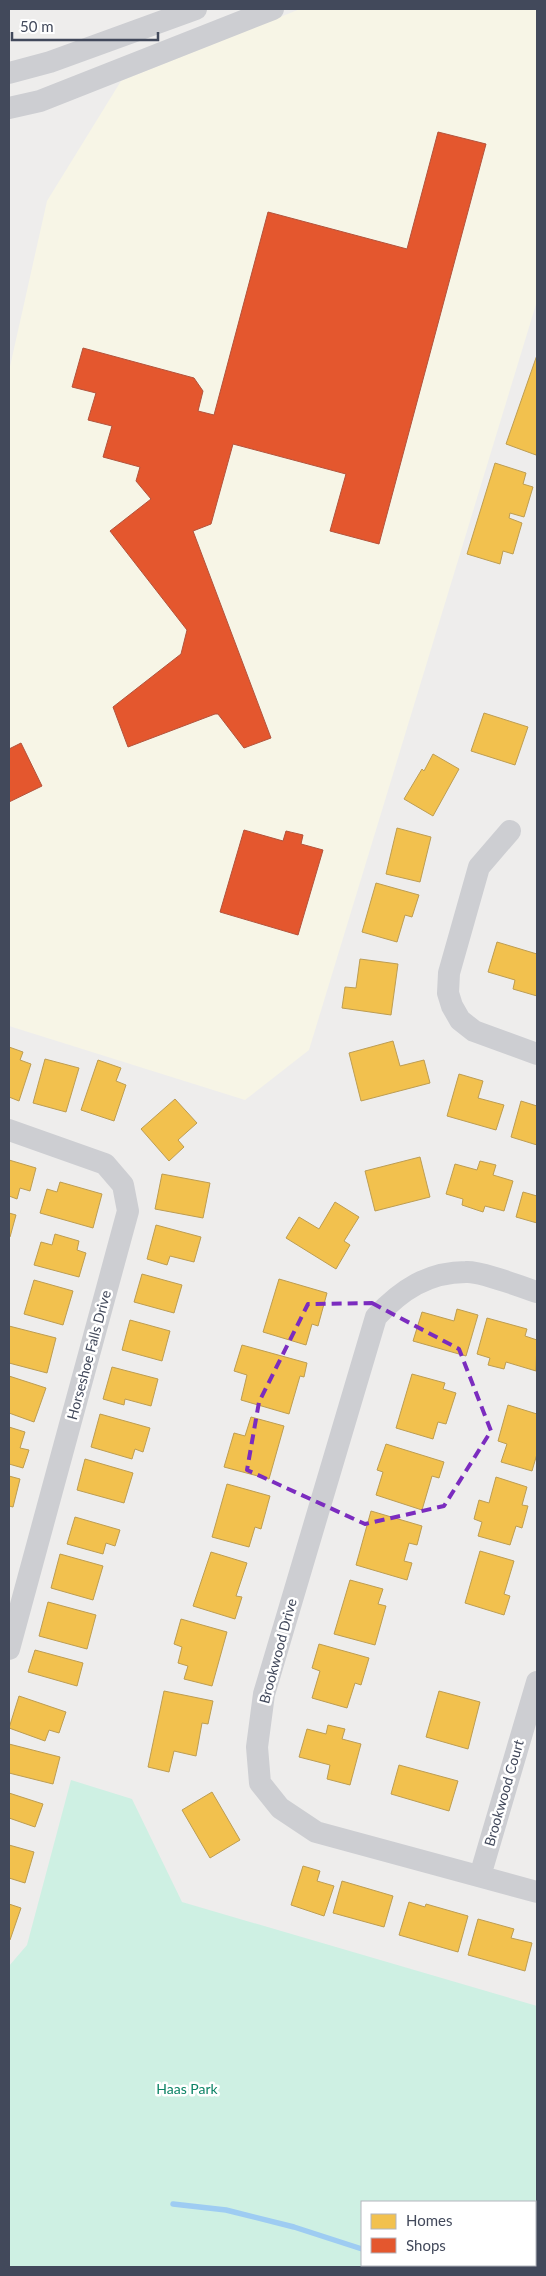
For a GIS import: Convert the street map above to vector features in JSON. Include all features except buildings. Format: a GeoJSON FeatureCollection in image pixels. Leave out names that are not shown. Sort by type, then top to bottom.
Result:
{"type":"FeatureCollection","features":[{"type":"Feature","properties":{"kind":"street"},"geometry":{"type":"LineString","coordinates":[[9,74],[50,62],[196,9]]}},
{"type":"Feature","properties":{"kind":"street"},"geometry":{"type":"LineString","coordinates":[[9,108],[40,100],[274,9]]}},
{"type":"Feature","properties":{"kind":"street"},"geometry":{"type":"LineString","coordinates":[[510,832],[479,867],[449,973],[448,993],[452,1006],[460,1020],[474,1031],[537,1054]]}},
{"type":"Feature","properties":{"kind":"street","name":"Horseshoe Falls Drive"},"geometry":{"type":"LineString","coordinates":[[9,1130],[105,1164],[123,1185],[128,1211],[9,1649]]}},
{"type":"Feature","properties":{"kind":"street","name":"Brookwood Drive"},"geometry":{"type":"LineString","coordinates":[[537,1292],[468,1271],[424,1279],[393,1298],[376,1317],[264,1694],[257,1747],[260,1783],[280,1808],[316,1832],[537,1892]]}},
{"type":"Feature","properties":{"kind":"street","name":"Brookwood Court"},"geometry":{"type":"LineString","coordinates":[[480,1876],[537,1682]]}},
{"type":"Feature","properties":{"kind":"highlighted area"},"geometry":{"type":"Polygon","coordinates":[[[372,1303],[459,1349],[491,1431],[444,1506],[365,1524],[247,1470],[259,1402],[308,1304],[372,1303]]]}},
{"type":"Feature","properties":{"kind":"shaded area"},"geometry":{"type":"Polygon","coordinates":[[[300,9],[537,9],[537,301],[309,1050],[245,1100],[9,1026],[9,371],[47,201],[121,81],[300,9]]]}},
{"type":"Feature","properties":{"kind":"green space","name":"Haas Park"},"geometry":{"type":"Polygon","coordinates":[[[71,1780],[132,1799],[182,1902],[537,2006],[537,2267],[9,2267],[9,1966],[27,1945],[71,1780]]]}},
{"type":"Feature","properties":{"kind":"waterway"},"geometry":{"type":"LineString","coordinates":[[173,2204],[226,2210],[294,2227],[361,2249]]}},
{"type":"Feature","properties":{"kind":"waterway"},"geometry":{"type":"LineString","coordinates":[[422,2266],[427,2267]]}}]}
